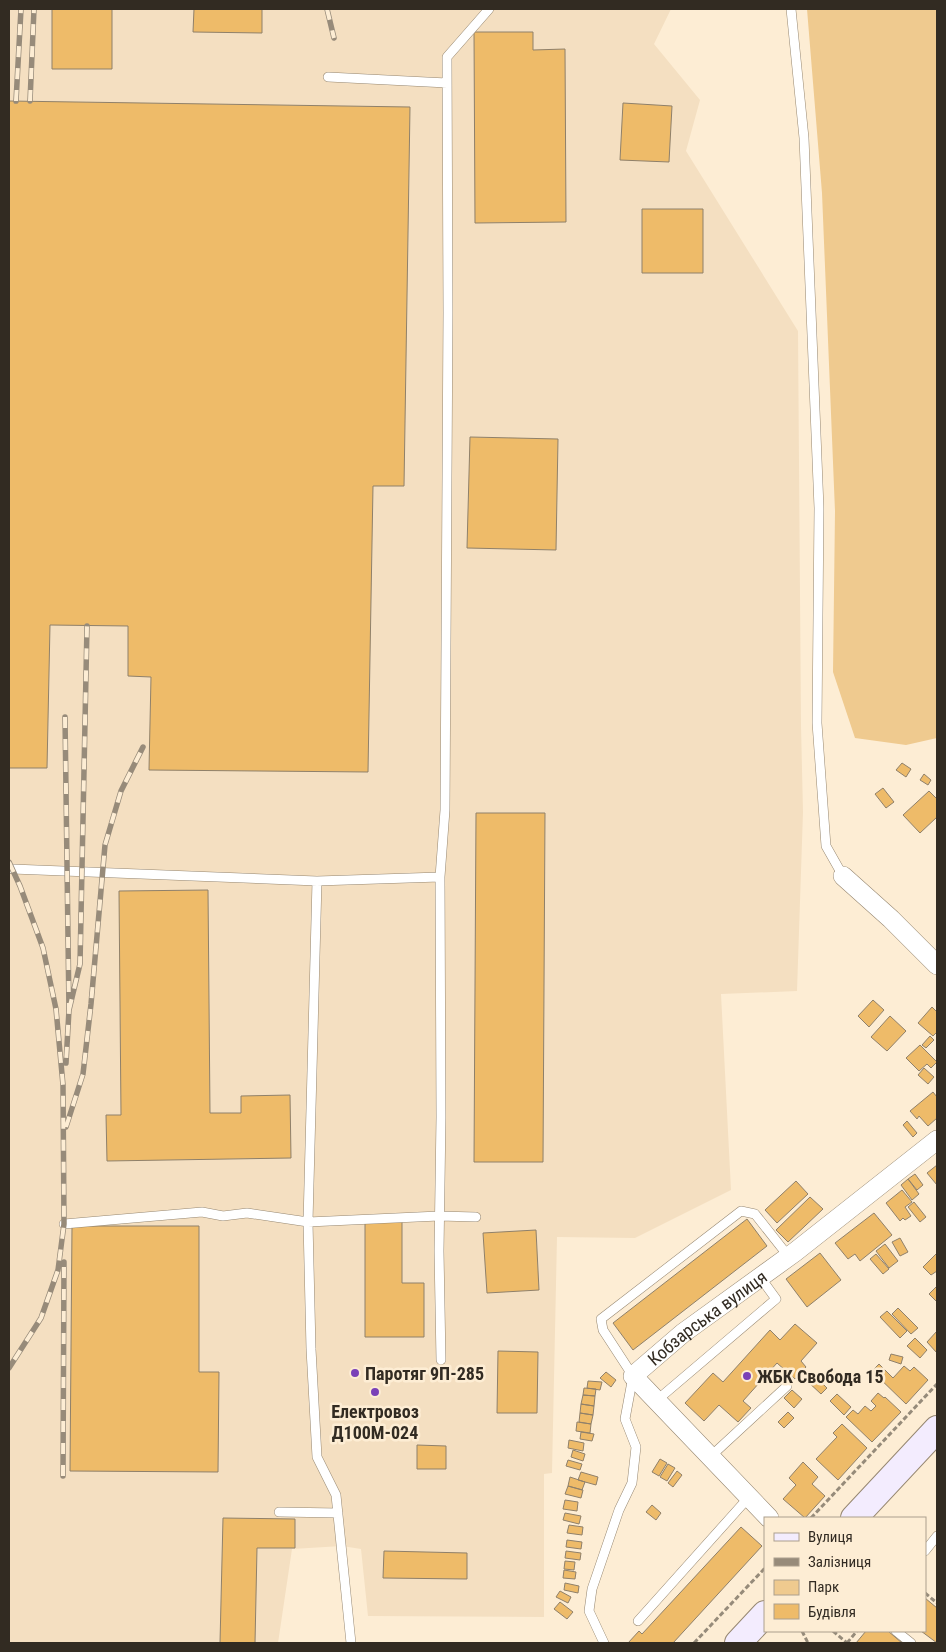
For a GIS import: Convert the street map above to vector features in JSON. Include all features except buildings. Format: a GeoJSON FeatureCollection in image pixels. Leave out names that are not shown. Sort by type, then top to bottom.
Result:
{"type":"FeatureCollection","features":[{"type":"Feature","properties":{"kind":"main road"},"geometry":{"type":"LineString","coordinates":[[855,1517],[937,1429]]}},
{"type":"Feature","properties":{"kind":"main road"},"geometry":{"type":"LineString","coordinates":[[738,1643],[764,1615]]}},
{"type":"Feature","properties":{"kind":"street"},"geometry":{"type":"LineString","coordinates":[[843,876],[886,914],[937,965]]}},
{"type":"Feature","properties":{"kind":"street","name":"Кобзарська вулиця"},"geometry":{"type":"LineString","coordinates":[[768,1517],[633,1376],[683,1333],[789,1257],[937,1140]]}},
{"type":"Feature","properties":{"kind":"lane"},"geometry":{"type":"LineString","coordinates":[[440,1360],[440,877],[445,800],[448,312],[447,57],[489,9]]}},
{"type":"Feature","properties":{"kind":"lane"},"geometry":{"type":"LineString","coordinates":[[791,9],[804,138],[819,508],[817,722],[826,846],[843,876]]}},
{"type":"Feature","properties":{"kind":"lane"},"geometry":{"type":"LineString","coordinates":[[328,77],[447,82]]}},
{"type":"Feature","properties":{"kind":"lane"},"geometry":{"type":"LineString","coordinates":[[12,869],[317,881],[440,877]]}},
{"type":"Feature","properties":{"kind":"lane"},"geometry":{"type":"LineString","coordinates":[[317,881],[308,1222],[311,1349],[317,1457],[336,1495],[351,1643]]}},
{"type":"Feature","properties":{"kind":"lane"},"geometry":{"type":"LineString","coordinates":[[64,1224],[202,1212],[223,1216],[247,1213],[308,1222],[439,1216],[476,1217]]}},
{"type":"Feature","properties":{"kind":"lane"},"geometry":{"type":"LineString","coordinates":[[604,1643],[588,1611],[592,1589],[619,1510],[632,1483],[636,1447],[625,1419],[633,1376],[603,1330],[600,1319],[741,1212],[755,1214],[789,1257]]}},
{"type":"Feature","properties":{"kind":"lane"},"geometry":{"type":"LineString","coordinates":[[656,1401],[776,1299],[760,1277]]}},
{"type":"Feature","properties":{"kind":"lane"},"geometry":{"type":"LineString","coordinates":[[710,1457],[787,1386]]}},
{"type":"Feature","properties":{"kind":"lane"},"geometry":{"type":"LineString","coordinates":[[638,1621],[749,1497]]}},
{"type":"Feature","properties":{"kind":"lane"},"geometry":{"type":"LineString","coordinates":[[279,1512],[338,1513]]}},
{"type":"Feature","properties":{"kind":"lane"},"geometry":{"type":"LineString","coordinates":[[926,1550],[937,1536]]}},
{"type":"Feature","properties":{"kind":"lane"},"geometry":{"type":"LineString","coordinates":[[897,1632],[911,1643]]}},
{"type":"Feature","properties":{"kind":"path"},"geometry":{"type":"LineString","coordinates":[[812,1517],[937,1384]]}},
{"type":"Feature","properties":{"kind":"path"},"geometry":{"type":"LineString","coordinates":[[694,1643],[764,1569]]}},
{"type":"Feature","properties":{"kind":"path"},"geometry":{"type":"LineString","coordinates":[[926,1594],[937,1603]]}},
{"type":"Feature","properties":{"kind":"path"},"geometry":{"type":"LineString","coordinates":[[834,1632],[847,1643],[855,1632]]}},
{"type":"Feature","properties":{"kind":"shaded area"},"geometry":{"type":"Polygon","coordinates":[[[9,9],[671,9],[654,44],[700,100],[686,151],[798,331],[803,812],[797,991],[721,994],[731,1190],[635,1238],[557,1237],[552,1473],[544,1474],[544,1617],[368,1616],[361,1549],[342,1546],[292,1549],[278,1643],[9,1643],[9,9]]]}},
{"type":"Feature","properties":{"kind":"green space"},"geometry":{"type":"Polygon","coordinates":[[[807,9],[937,9],[937,738],[906,745],[855,738],[833,672],[835,511],[822,193],[807,9]]]}},
{"type":"Feature","properties":{"kind":"railway"},"geometry":{"type":"LineString","coordinates":[[16,101],[21,9]]}},
{"type":"Feature","properties":{"kind":"railway"},"geometry":{"type":"LineString","coordinates":[[30,101],[34,9]]}},
{"type":"Feature","properties":{"kind":"railway"},"geometry":{"type":"LineString","coordinates":[[327,9],[334,38]]}},
{"type":"Feature","properties":{"kind":"railway"},"geometry":{"type":"LineString","coordinates":[[69,1010],[80,964],[87,626]]}},
{"type":"Feature","properties":{"kind":"railway"},"geometry":{"type":"LineString","coordinates":[[65,717],[69,1010],[66,1063]]}},
{"type":"Feature","properties":{"kind":"railway"},"geometry":{"type":"LineString","coordinates":[[66,1127],[83,1074],[105,845],[121,791],[143,747]]}},
{"type":"Feature","properties":{"kind":"railway"},"geometry":{"type":"LineString","coordinates":[[9,862],[43,948],[56,1009],[63,1085],[64,1224],[58,1270],[41,1318],[9,1368]]}},
{"type":"Feature","properties":{"kind":"railway"},"geometry":{"type":"LineString","coordinates":[[63,1476],[64,1262]]}},
{"type":"Feature","properties":{"kind":"place","name":"Паротяг 9П-285"},"geometry":{"type":"Point","coordinates":[355,1373]}},
{"type":"Feature","properties":{"kind":"place","name":"ЖБК Свобода 15"},"geometry":{"type":"Point","coordinates":[747,1376]}},
{"type":"Feature","properties":{"kind":"place","name":"Електровоз Д100М-024"},"geometry":{"type":"Point","coordinates":[375,1392]}}]}
